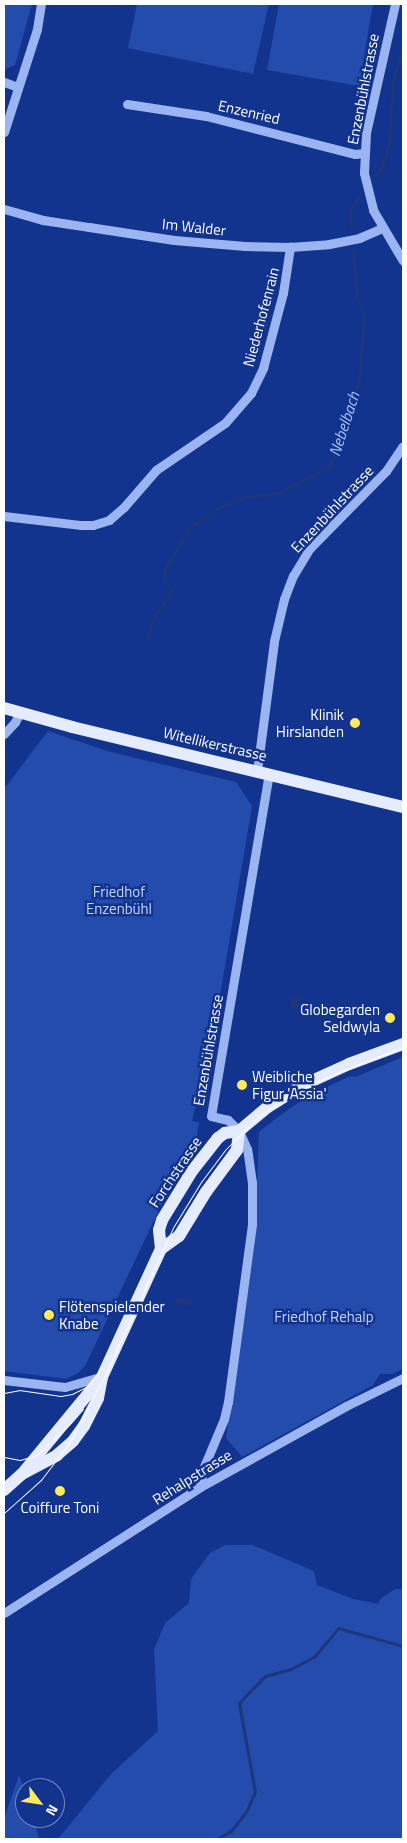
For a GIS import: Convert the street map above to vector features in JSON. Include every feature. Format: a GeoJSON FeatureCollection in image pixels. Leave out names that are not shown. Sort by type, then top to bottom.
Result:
{"type":"FeatureCollection","features":[{"type":"Feature","properties":{"kind":"main road","name":"Witellikerstrasse"},"geometry":{"type":"LineString","coordinates":[[4,708],[19,714],[403,806]]}},
{"type":"Feature","properties":{"kind":"main road","name":"Forchstrasse"},"geometry":{"type":"LineString","coordinates":[[22,1474],[57,1456],[73,1441],[84,1426],[98,1398],[102,1377],[161,1249],[160,1225],[192,1171],[221,1135],[239,1131],[268,1107],[302,1085],[349,1064],[403,1044]]}},
{"type":"Feature","properties":{"kind":"main road","name":"Forchstrasse"},"geometry":{"type":"LineString","coordinates":[[161,1249],[179,1236],[206,1192],[237,1150],[239,1131]]}},
{"type":"Feature","properties":{"kind":"main road","name":"Forchstrasse"},"geometry":{"type":"LineString","coordinates":[[4,1490],[22,1474],[102,1377]]}},
{"type":"Feature","properties":{"kind":"street"},"geometry":{"type":"LineString","coordinates":[[4,132],[37,29],[42,4]]}},
{"type":"Feature","properties":{"kind":"street","name":"Enzenbühlstrasse"},"geometry":{"type":"LineString","coordinates":[[395,4],[366,133],[364,173],[369,196],[382,228],[403,262]]}},
{"type":"Feature","properties":{"kind":"street"},"geometry":{"type":"LineString","coordinates":[[4,82],[18,87]]}},
{"type":"Feature","properties":{"kind":"street","name":"Enzenried"},"geometry":{"type":"LineString","coordinates":[[127,104],[206,116],[355,154],[364,153]]}},
{"type":"Feature","properties":{"kind":"street","name":"Im Walder"},"geometry":{"type":"LineString","coordinates":[[4,209],[62,223],[174,240],[245,246],[290,247],[350,241],[382,228]]}},
{"type":"Feature","properties":{"kind":"street","name":"Niederhofenrain"},"geometry":{"type":"LineString","coordinates":[[4,516],[81,525],[93,525],[109,520],[124,507],[156,470],[225,423],[251,393],[263,368],[283,293],[290,247]]}},
{"type":"Feature","properties":{"kind":"street","name":"Enzenbühlstrasse"},"geometry":{"type":"LineString","coordinates":[[239,1131],[228,1120],[211,1116],[263,772],[274,641],[293,576],[310,548],[386,471],[403,446]]}},
{"type":"Feature","properties":{"kind":"street"},"geometry":{"type":"LineString","coordinates":[[4,734],[15,722],[19,714]]}},
{"type":"Feature","properties":{"kind":"street"},"geometry":{"type":"LineString","coordinates":[[200,1487],[203,1469],[221,1428],[228,1402],[252,1224],[252,1183],[247,1149],[239,1131]]}},
{"type":"Feature","properties":{"kind":"street"},"geometry":{"type":"LineString","coordinates":[[4,1380],[61,1387],[102,1377]]}},
{"type":"Feature","properties":{"kind":"street","name":"Rehalpstrasse"},"geometry":{"type":"LineString","coordinates":[[4,1613],[200,1487],[329,1415],[403,1378]]}},
{"type":"Feature","properties":{"kind":"green space"},"geometry":{"type":"Polygon","coordinates":[[[4,4],[32,4],[15,65],[4,70],[4,4]]]}},
{"type":"Feature","properties":{"kind":"green space"},"geometry":{"type":"Polygon","coordinates":[[[137,4],[269,4],[253,74],[128,48],[137,4]]]}},
{"type":"Feature","properties":{"kind":"green space"},"geometry":{"type":"Polygon","coordinates":[[[279,4],[373,4],[359,86],[267,70],[279,4]]]}},
{"type":"Feature","properties":{"kind":"green space","name":"Friedhof Enzenbühl"},"geometry":{"type":"Polygon","coordinates":[[[48,731],[107,751],[236,782],[252,806],[203,1097],[197,1100],[192,1121],[199,1122],[194,1155],[167,1193],[85,1366],[78,1373],[66,1379],[4,1371],[4,789],[48,731]]]}},
{"type":"Feature","properties":{"kind":"green space","name":"Friedhof Rehalp"},"geometry":{"type":"Polygon","coordinates":[[[403,1057],[403,1369],[391,1374],[380,1374],[373,1385],[242,1457],[226,1438],[255,1242],[259,1132],[313,1093],[351,1076],[355,1077],[403,1057]]]}},
{"type":"Feature","properties":{"kind":"green space"},"geometry":{"type":"Polygon","coordinates":[[[225,1545],[252,1545],[314,1571],[317,1585],[353,1599],[379,1604],[379,1600],[395,1589],[403,1589],[403,1839],[58,1839],[111,1774],[158,1731],[154,1650],[165,1623],[189,1603],[191,1579],[210,1553],[225,1545]]]}},
{"type":"Feature","properties":{"kind":"green space"},"geometry":{"type":"Polygon","coordinates":[[[15,1787],[15,1828],[36,1828],[39,1839],[4,1839],[4,1819],[15,1787]]]}},
{"type":"Feature","properties":{"kind":"shaded area"},"geometry":{"type":"Polygon","coordinates":[[[292,994],[299,996],[299,1010],[289,1007],[292,994]]]}},
{"type":"Feature","properties":{"kind":"shaded area"},"geometry":{"type":"Polygon","coordinates":[[[176,1298],[193,1300],[192,1306],[176,1304],[176,1298]]]}},
{"type":"Feature","properties":{"kind":"waterway","name":"Nebelbach"},"geometry":{"type":"LineString","coordinates":[[375,176],[383,165],[389,142],[393,81],[403,46]]}},
{"type":"Feature","properties":{"kind":"waterway","name":"Nebelbach"},"geometry":{"type":"LineString","coordinates":[[351,228],[350,211],[358,197]]}},
{"type":"Feature","properties":{"kind":"waterway","name":"Nebelbach"},"geometry":{"type":"LineString","coordinates":[[147,640],[154,616],[169,596],[171,588],[164,579],[165,569],[190,527],[221,507],[246,497],[278,493],[329,467],[343,437],[359,380],[364,315],[357,299],[353,250]]}},
{"type":"Feature","properties":{"kind":"waterway","name":"Nebelbach"},"geometry":{"type":"LineString","coordinates":[[4,759],[6,753]]}},
{"type":"Feature","properties":{"kind":"waterway"},"geometry":{"type":"LineString","coordinates":[[217,1839],[231,1831],[246,1812],[255,1792],[239,1703],[265,1676],[291,1669],[314,1657],[338,1628],[403,1646]]}},
{"type":"Feature","properties":{"kind":"tram line"},"geometry":{"type":"LineString","coordinates":[[4,1513],[41,1480],[70,1442],[105,1375],[174,1226],[201,1182],[225,1150],[258,1117],[290,1095],[336,1073],[403,1047]]}},
{"type":"Feature","properties":{"kind":"tram line"},"geometry":{"type":"LineString","coordinates":[[4,1393],[19,1390],[61,1396],[72,1394],[88,1386],[102,1368]]}},
{"type":"Feature","properties":{"kind":"tram line"},"geometry":{"type":"LineString","coordinates":[[4,1457],[20,1460],[37,1455],[83,1409]]}},
{"type":"Feature","properties":{"kind":"place","name":"Klinik Hirslanden"},"geometry":{"type":"Point","coordinates":[355,723]}},
{"type":"Feature","properties":{"kind":"place","name":"Globegarden Seldwyla"},"geometry":{"type":"Point","coordinates":[390,1018]}},
{"type":"Feature","properties":{"kind":"place","name":"Weibliche Figur 'Assia'"},"geometry":{"type":"Point","coordinates":[242,1085]}},
{"type":"Feature","properties":{"kind":"place","name":"Flötenspielender Knabe"},"geometry":{"type":"Point","coordinates":[49,1315]}},
{"type":"Feature","properties":{"kind":"place","name":"Coiffure Toni"},"geometry":{"type":"Point","coordinates":[60,1491]}}]}
